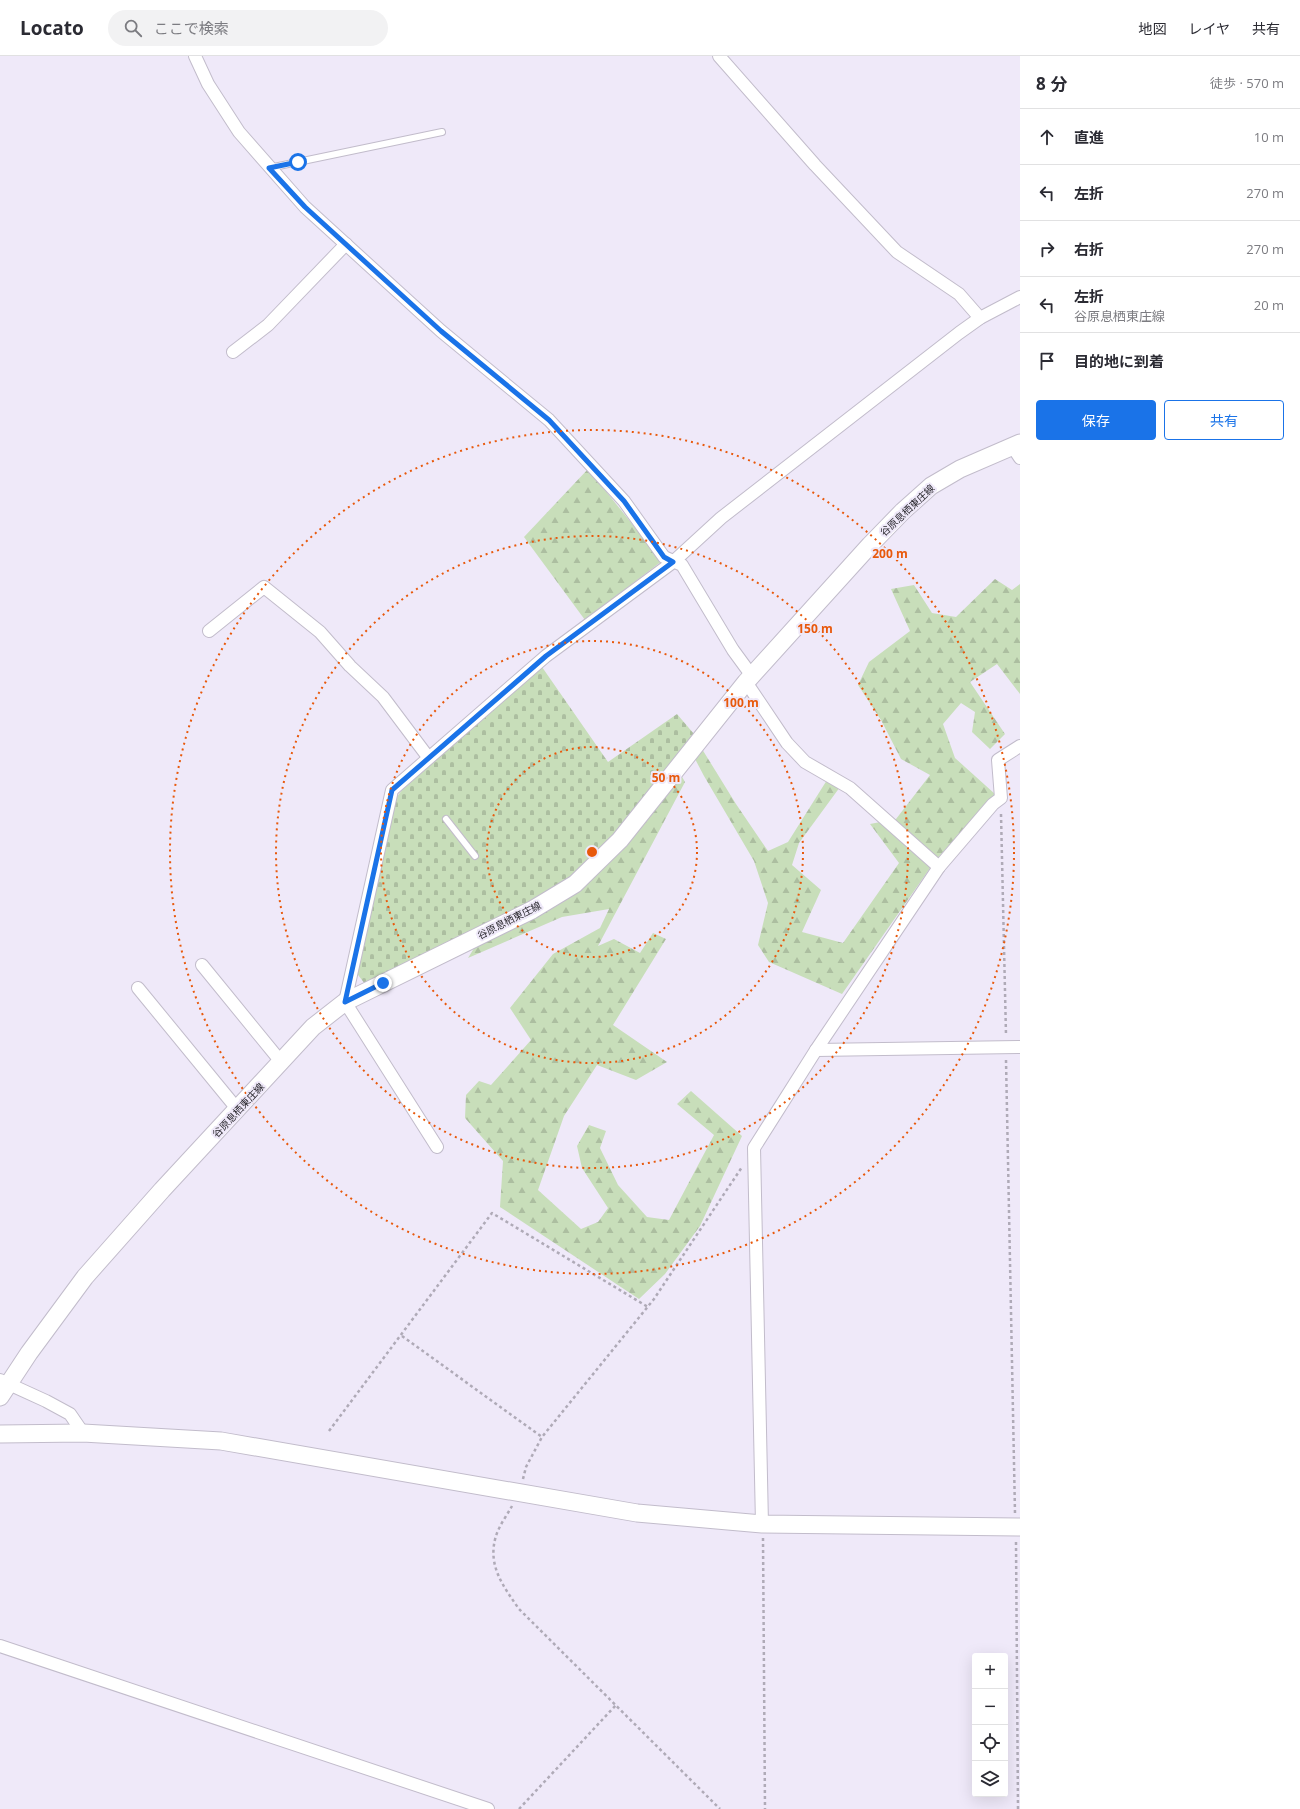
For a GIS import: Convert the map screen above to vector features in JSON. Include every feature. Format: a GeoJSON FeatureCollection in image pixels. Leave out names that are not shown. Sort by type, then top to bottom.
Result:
{"type":"FeatureCollection","features":[{"type":"Feature","properties":{"kind":"main road","name":"谷原息栖東庄線"},"geometry":{"type":"LineString","coordinates":[[3,1387],[86,1277],[162,1190],[282,1063],[313,1027],[345,1002],[532,910],[575,884],[620,840],[749,679],[870,545],[931,486],[960,469],[1017,449]]}},
{"type":"Feature","properties":{"kind":"main road"},"geometry":{"type":"LineString","coordinates":[[0,1434],[83,1434],[221,1441],[638,1513],[762,1524],[1018,1527]]}},
{"type":"Feature","properties":{"kind":"street"},"geometry":{"type":"LineString","coordinates":[[195,56],[208,84],[239,132],[269,168],[305,207],[441,331],[549,420],[624,501],[664,557],[682,565],[787,743],[805,762],[850,788],[939,867]]}},
{"type":"Feature","properties":{"kind":"street"},"geometry":{"type":"LineString","coordinates":[[720,56],[815,165],[897,252],[959,294],[980,318]]}},
{"type":"Feature","properties":{"kind":"street"},"geometry":{"type":"LineString","coordinates":[[233,352],[268,325],[346,244]]}},
{"type":"Feature","properties":{"kind":"street"},"geometry":{"type":"LineString","coordinates":[[437,1147],[345,1002],[392,790],[546,656],[673,562],[721,518],[980,318],[1020,297]]}},
{"type":"Feature","properties":{"kind":"street"},"geometry":{"type":"LineString","coordinates":[[209,631],[264,587],[320,632],[350,666],[383,697],[428,758]]}},
{"type":"Feature","properties":{"kind":"street"},"geometry":{"type":"LineString","coordinates":[[762,1524],[754,1148],[816,1050],[939,867],[993,804],[1001,798],[998,760],[1020,746]]}},
{"type":"Feature","properties":{"kind":"street"},"geometry":{"type":"LineString","coordinates":[[202,965],[282,1063]]}},
{"type":"Feature","properties":{"kind":"street"},"geometry":{"type":"LineString","coordinates":[[138,988],[238,1110]]}},
{"type":"Feature","properties":{"kind":"street"},"geometry":{"type":"LineString","coordinates":[[816,1050],[1020,1047]]}},
{"type":"Feature","properties":{"kind":"street"},"geometry":{"type":"LineString","coordinates":[[3,1387],[70,1414],[83,1434]]}},
{"type":"Feature","properties":{"kind":"street"},"geometry":{"type":"LineString","coordinates":[[0,1646],[488,1809]]}},
{"type":"Feature","properties":{"kind":"lane"},"geometry":{"type":"LineString","coordinates":[[269,168],[442,132]]}},
{"type":"Feature","properties":{"kind":"lane"},"geometry":{"type":"LineString","coordinates":[[446,819],[475,856]]}},
{"type":"Feature","properties":{"kind":"path"},"geometry":{"type":"LineString","coordinates":[[1001,798],[1018,1527],[1018,1809]]}},
{"type":"Feature","properties":{"kind":"path"},"geometry":{"type":"LineString","coordinates":[[720,1809],[519,1609],[500,1582],[493,1563],[496,1536],[520,1492],[526,1467],[542,1437],[648,1307],[754,1148]]}},
{"type":"Feature","properties":{"kind":"path"},"geometry":{"type":"LineString","coordinates":[[329,1431],[402,1336],[492,1213],[648,1307]]}},
{"type":"Feature","properties":{"kind":"path"},"geometry":{"type":"LineString","coordinates":[[402,1336],[542,1437]]}},
{"type":"Feature","properties":{"kind":"path"},"geometry":{"type":"LineString","coordinates":[[762,1524],[765,1809]]}},
{"type":"Feature","properties":{"kind":"path"},"geometry":{"type":"LineString","coordinates":[[519,1809],[616,1705]]}},
{"type":"Feature","properties":{"kind":"green space"},"geometry":{"type":"Polygon","coordinates":[[[588,469],[662,561],[585,620],[524,537],[588,469]]]}},
{"type":"Feature","properties":{"kind":"green space"},"geometry":{"type":"Polygon","coordinates":[[[995,579],[1012,590],[1020,584],[1020,694],[997,664],[970,682],[1005,734],[990,749],[972,732],[975,712],[961,703],[943,724],[955,758],[995,794],[935,861],[842,994],[769,962],[758,945],[768,903],[754,861],[694,757],[702,749],[736,804],[768,851],[788,842],[827,780],[840,787],[799,843],[792,865],[821,890],[802,932],[843,943],[899,863],[870,824],[896,819],[930,775],[901,759],[881,720],[858,685],[869,662],[910,631],[891,589],[914,585],[932,613],[956,617],[995,579]]]}},
{"type":"Feature","properties":{"kind":"green space"},"geometry":{"type":"Polygon","coordinates":[[[542,667],[608,762],[677,714],[694,734],[618,832],[568,881],[525,907],[365,984],[355,971],[395,799],[403,789],[542,667]]]}},
{"type":"Feature","properties":{"kind":"green space"},"geometry":{"type":"Polygon","coordinates":[[[681,775],[685,782],[598,946],[614,939],[640,953],[653,933],[666,939],[613,1025],[667,1062],[636,1080],[597,1065],[564,1116],[538,1190],[581,1229],[598,1222],[608,1208],[582,1168],[577,1146],[589,1125],[606,1131],[600,1148],[618,1185],[647,1217],[669,1220],[714,1135],[677,1104],[691,1091],[742,1136],[700,1226],[665,1274],[639,1299],[500,1207],[503,1161],[465,1118],[466,1095],[479,1081],[491,1085],[531,1040],[510,1008],[553,954],[600,928],[609,909],[562,917],[468,958],[476,945],[681,775]]]}},
{"type":"Feature","properties":{"kind":"route"},"geometry":{"type":"LineString","coordinates":[[298,162],[269,168],[305,207],[441,331],[549,420],[624,501],[664,557],[673,562],[546,656],[392,790],[345,1002],[383,983]]}}]}
